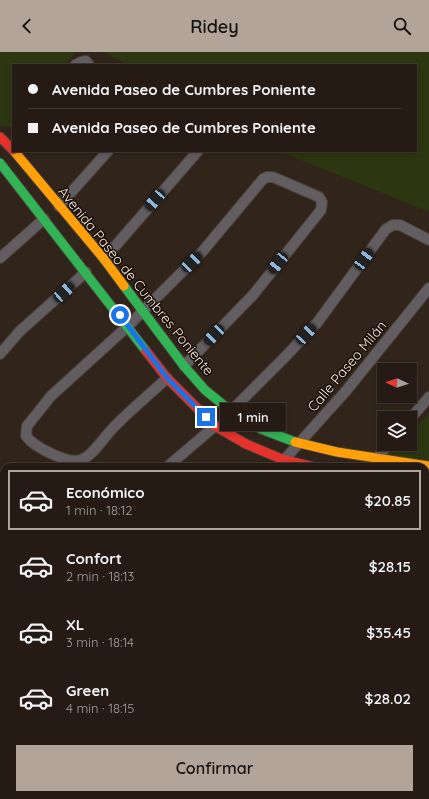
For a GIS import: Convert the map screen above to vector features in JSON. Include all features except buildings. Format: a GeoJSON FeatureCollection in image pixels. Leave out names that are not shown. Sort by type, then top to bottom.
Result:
{"type":"FeatureCollection","features":[{"type":"Feature","properties":{"kind":"street"},"geometry":{"type":"LineString","coordinates":[[77,64],[86,61],[88,64]]}},
{"type":"Feature","properties":{"kind":"street"},"geometry":{"type":"LineString","coordinates":[[10,146],[1,164],[167,378],[215,426],[246,444],[284,460],[297,463]]}},
{"type":"Feature","properties":{"kind":"street","name":"Avenida Paseo de Cumbres Poniente"},"geometry":{"type":"LineString","coordinates":[[15,152],[104,259],[184,366],[205,390],[231,411],[261,429],[299,444],[337,452],[410,463]]}},
{"type":"Feature","properties":{"kind":"street"},"geometry":{"type":"LineString","coordinates":[[59,206],[107,152]]}},
{"type":"Feature","properties":{"kind":"street"},"geometry":{"type":"LineString","coordinates":[[104,259],[197,152]]}},
{"type":"Feature","properties":{"kind":"street"},"geometry":{"type":"LineString","coordinates":[[167,378],[114,427],[88,456],[82,460],[75,462],[68,460],[34,445],[26,436],[27,426],[50,396],[128,326],[142,310],[202,252],[263,179],[273,177],[319,197],[322,202],[321,210],[253,295],[184,366]]}},
{"type":"Feature","properties":{"kind":"street"},"geometry":{"type":"LineString","coordinates":[[0,258],[44,219]]}},
{"type":"Feature","properties":{"kind":"street"},"geometry":{"type":"LineString","coordinates":[[231,411],[317,323],[386,229],[392,225],[400,225],[429,240]]}},
{"type":"Feature","properties":{"kind":"street"},"geometry":{"type":"LineString","coordinates":[[0,354],[20,331],[86,272]]}},
{"type":"Feature","properties":{"kind":"street","name":"Calle Paseo Milán"},"geometry":{"type":"LineString","coordinates":[[284,460],[346,391],[429,288]]}},
{"type":"Feature","properties":{"kind":"street"},"geometry":{"type":"LineString","coordinates":[[417,411],[429,397]]}},
{"type":"Feature","properties":{"kind":"street"},"geometry":{"type":"LineString","coordinates":[[172,463],[215,426]]}},
{"type":"Feature","properties":{"kind":"street"},"geometry":{"type":"LineString","coordinates":[[377,458],[383,451]]}},
{"type":"Feature","properties":{"kind":"green space"},"geometry":{"type":"Polygon","coordinates":[[[0,52],[76,52],[66,64],[12,64],[12,126],[0,126],[0,52]]]}},
{"type":"Feature","properties":{"kind":"green space"},"geometry":{"type":"Polygon","coordinates":[[[104,52],[429,52],[429,212],[284,152],[417,152],[417,64],[125,64],[104,52]]]}},
{"type":"Feature","properties":{"kind":"green space"},"geometry":{"type":"Polygon","coordinates":[[[429,414],[429,463],[393,460],[389,451],[417,451],[417,425],[429,414]]]}},
{"type":"Feature","properties":{"kind":"traffic: fast"},"geometry":{"type":"LineString","coordinates":[[0,163],[146,351]]}},
{"type":"Feature","properties":{"kind":"traffic: fast"},"geometry":{"type":"LineString","coordinates":[[124,286],[184,366],[205,390],[231,411],[261,429],[295,442]]}},
{"type":"Feature","properties":{"kind":"traffic: slow"},"geometry":{"type":"LineString","coordinates":[[15,152],[104,259],[124,286]]}},
{"type":"Feature","properties":{"kind":"traffic: slow"},"geometry":{"type":"LineString","coordinates":[[295,442],[337,452],[409,463]]}},
{"type":"Feature","properties":{"kind":"traffic: jam"},"geometry":{"type":"LineString","coordinates":[[0,137],[12,149]]}},
{"type":"Feature","properties":{"kind":"traffic: jam"},"geometry":{"type":"LineString","coordinates":[[146,351],[167,378],[215,426],[246,444],[284,460],[297,463]]}},
{"type":"Feature","properties":{"kind":"route"},"geometry":{"type":"LineString","coordinates":[[120,315],[167,378],[206,417]]}}]}
